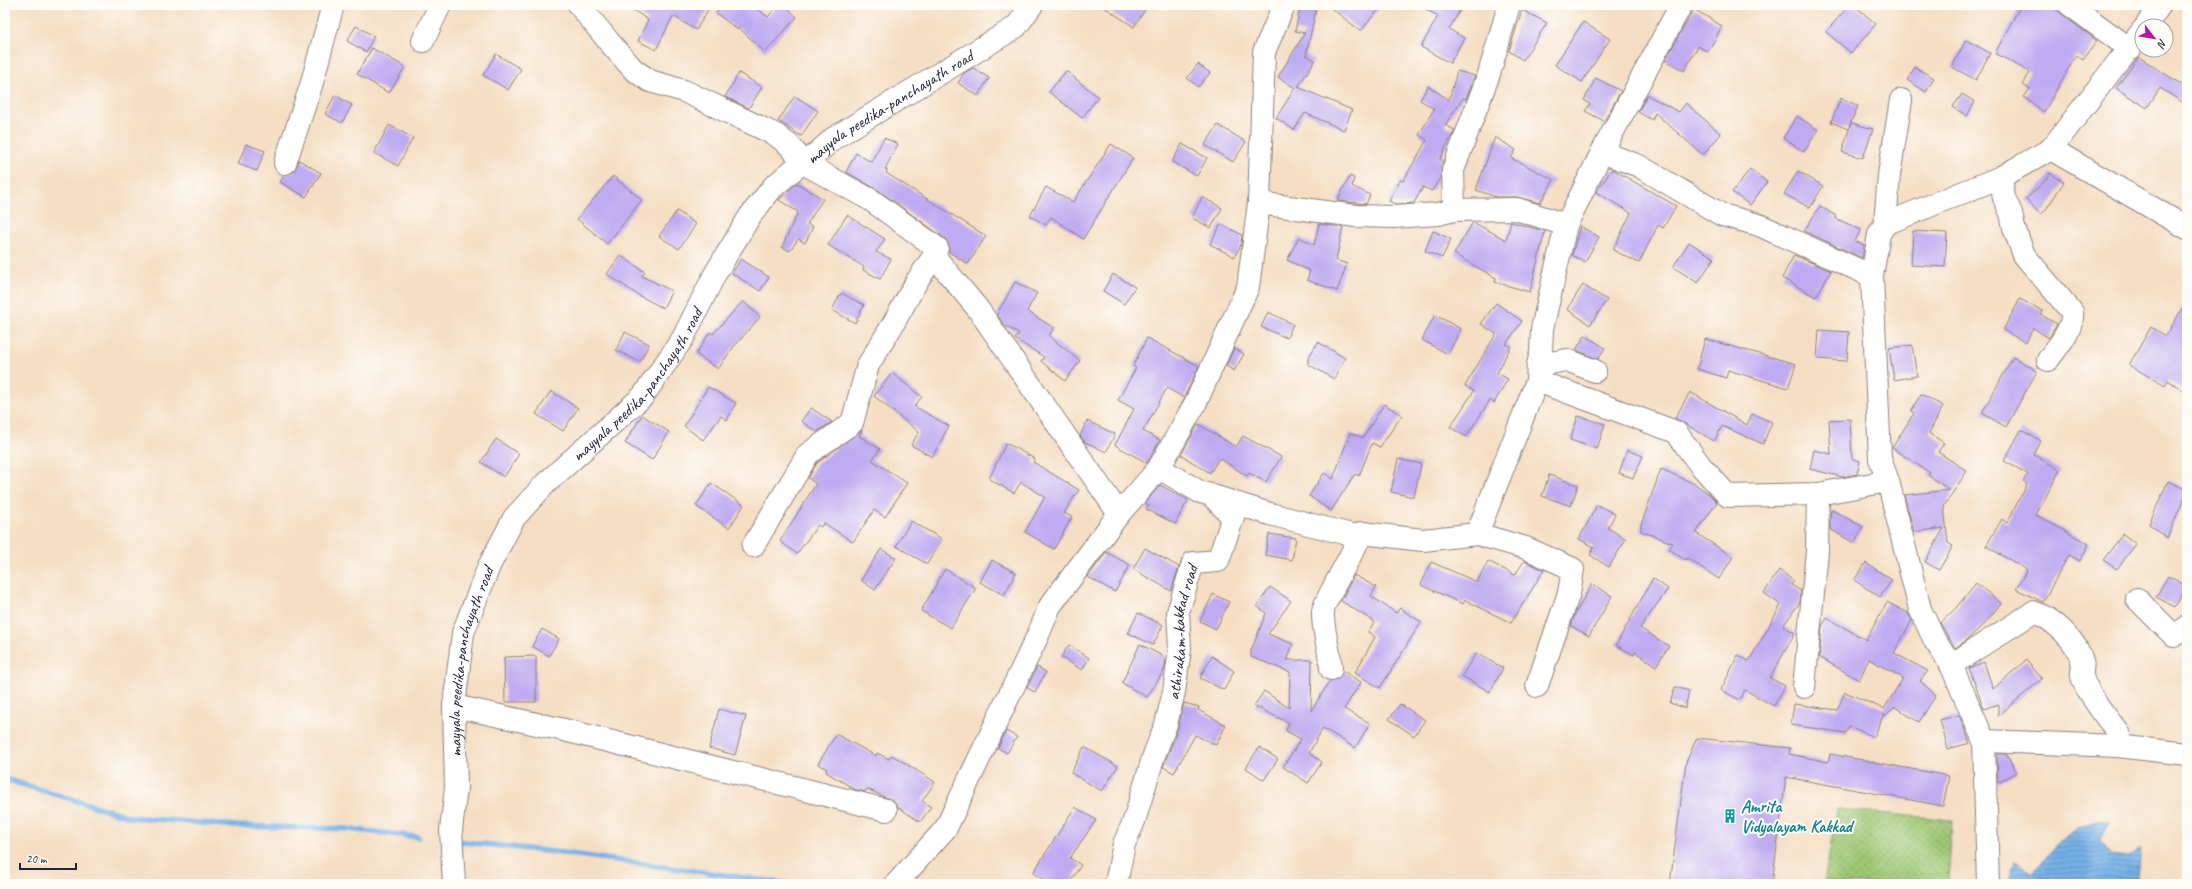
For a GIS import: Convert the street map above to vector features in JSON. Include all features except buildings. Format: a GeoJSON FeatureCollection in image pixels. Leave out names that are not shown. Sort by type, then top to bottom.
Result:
{"type":"FeatureCollection","features":[{"type":"Feature","properties":{"kind":"street"},"geometry":{"type":"LineString","coordinates":[[285,163],[311,86],[333,5]]}},
{"type":"Feature","properties":{"kind":"street"},"geometry":{"type":"LineString","coordinates":[[423,41],[440,5]]}},
{"type":"Feature","properties":{"kind":"street"},"geometry":{"type":"LineString","coordinates":[[579,5],[610,44],[634,70],[650,81],[684,91],[776,135],[789,145],[805,164],[871,200],[937,248],[934,256],[917,281],[868,365],[852,423],[808,454],[753,546]]}},
{"type":"Feature","properties":{"kind":"street","name":"mayyala peedika-panchayath road"},"geometry":{"type":"LineString","coordinates":[[454,884],[451,830],[456,788],[454,706],[464,634],[489,566],[514,518],[546,484],[643,396],[683,338],[715,274],[750,216],[773,187],[799,165],[805,164],[834,138],[1016,27],[1032,5]]}},
{"type":"Feature","properties":{"kind":"street"},"geometry":{"type":"LineString","coordinates":[[896,884],[946,828],[1039,634],[1050,606],[1119,514],[1159,468],[1196,402],[1248,287],[1259,203],[1264,52],[1284,5]]}},
{"type":"Feature","properties":{"kind":"street"},"geometry":{"type":"LineString","coordinates":[[1454,210],[1453,170],[1488,74],[1509,5]]}},
{"type":"Feature","properties":{"kind":"street"},"geometry":{"type":"LineString","coordinates":[[1477,534],[1537,373],[1542,328],[1566,225],[1602,152],[1681,5]]}},
{"type":"Feature","properties":{"kind":"street"},"geometry":{"type":"LineString","coordinates":[[2070,5],[2130,49]]}},
{"type":"Feature","properties":{"kind":"street"},"geometry":{"type":"LineString","coordinates":[[2151,18],[2160,5]]}},
{"type":"Feature","properties":{"kind":"street"},"geometry":{"type":"LineString","coordinates":[[1885,224],[2001,177],[2050,149],[2134,43]]}},
{"type":"Feature","properties":{"kind":"street"},"geometry":{"type":"LineString","coordinates":[[1901,100],[1889,175],[1885,224],[1879,234],[1872,276],[1880,459],[1888,481],[1920,609],[1934,641],[1951,664],[1984,740],[1988,884]]}},
{"type":"Feature","properties":{"kind":"street"},"geometry":{"type":"LineString","coordinates":[[2050,149],[2187,228]]}},
{"type":"Feature","properties":{"kind":"street"},"geometry":{"type":"LineString","coordinates":[[1602,152],[1639,166],[1722,215],[1759,225],[1872,276]]}},
{"type":"Feature","properties":{"kind":"street"},"geometry":{"type":"LineString","coordinates":[[2001,177],[2004,198],[2011,213],[2014,228],[2024,255],[2072,312],[2073,319],[2048,360]]}},
{"type":"Feature","properties":{"kind":"street"},"geometry":{"type":"LineString","coordinates":[[1259,203],[1364,216],[1394,217],[1438,214],[1454,210],[1517,209],[1566,225]]}},
{"type":"Feature","properties":{"kind":"street"},"geometry":{"type":"LineString","coordinates":[[934,256],[978,309],[1119,514]]}},
{"type":"Feature","properties":{"kind":"street"},"geometry":{"type":"LineString","coordinates":[[1537,373],[1567,360],[1595,371]]}},
{"type":"Feature","properties":{"kind":"street"},"geometry":{"type":"LineString","coordinates":[[1537,373],[1676,432],[1700,465],[1728,496],[1818,494],[1888,481]]}},
{"type":"Feature","properties":{"kind":"street","name":"athirakam-kakkad road"},"geometry":{"type":"LineString","coordinates":[[1116,884],[1124,844],[1134,821],[1154,755],[1166,724],[1174,692],[1180,649],[1178,612],[1193,563],[1218,562],[1233,517],[1211,496],[1200,492],[1159,468]]}},
{"type":"Feature","properties":{"kind":"street"},"geometry":{"type":"LineString","coordinates":[[1804,687],[1817,551],[1818,494]]}},
{"type":"Feature","properties":{"kind":"street"},"geometry":{"type":"LineString","coordinates":[[1211,496],[1270,514],[1355,536],[1362,533],[1423,540],[1477,534],[1526,548],[1573,569],[1569,593],[1537,686]]}},
{"type":"Feature","properties":{"kind":"street"},"geometry":{"type":"LineString","coordinates":[[1331,669],[1329,648],[1324,634],[1322,608],[1362,533]]}},
{"type":"Feature","properties":{"kind":"street"},"geometry":{"type":"LineString","coordinates":[[2137,599],[2174,636],[2187,627]]}},
{"type":"Feature","properties":{"kind":"street"},"geometry":{"type":"LineString","coordinates":[[1951,664],[1989,642],[2033,612],[2042,615],[2062,632],[2079,653],[2083,663],[2082,676],[2089,691],[2108,720],[2119,733],[2118,746]]}},
{"type":"Feature","properties":{"kind":"street"},"geometry":{"type":"LineString","coordinates":[[454,706],[560,729],[886,810]]}},
{"type":"Feature","properties":{"kind":"street"},"geometry":{"type":"LineString","coordinates":[[1984,740],[2118,746],[2187,754]]}},
{"type":"Feature","properties":{"kind":"green space"},"geometry":{"type":"Polygon","coordinates":[[[1837,809],[1952,820],[1948,884],[1824,884],[1837,809]]]}},
{"type":"Feature","properties":{"kind":"water"},"geometry":{"type":"Polygon","coordinates":[[[2098,820],[2110,822],[2100,839],[2110,855],[2129,857],[2141,849],[2137,884],[2011,884],[2010,870],[2015,861],[2033,873],[2057,844],[2078,828],[2098,820]]]}},
{"type":"Feature","properties":{"kind":"waterway"},"geometry":{"type":"LineString","coordinates":[[5,779],[130,817],[237,826],[347,829],[418,837]]}},
{"type":"Feature","properties":{"kind":"waterway"},"geometry":{"type":"LineString","coordinates":[[456,841],[563,853],[789,884]]}},
{"type":"Feature","properties":{"kind":"place","name":"Amrita Vidyalayam Kakkad"},"geometry":{"type":"Point","coordinates":[1730,816]}}]}
